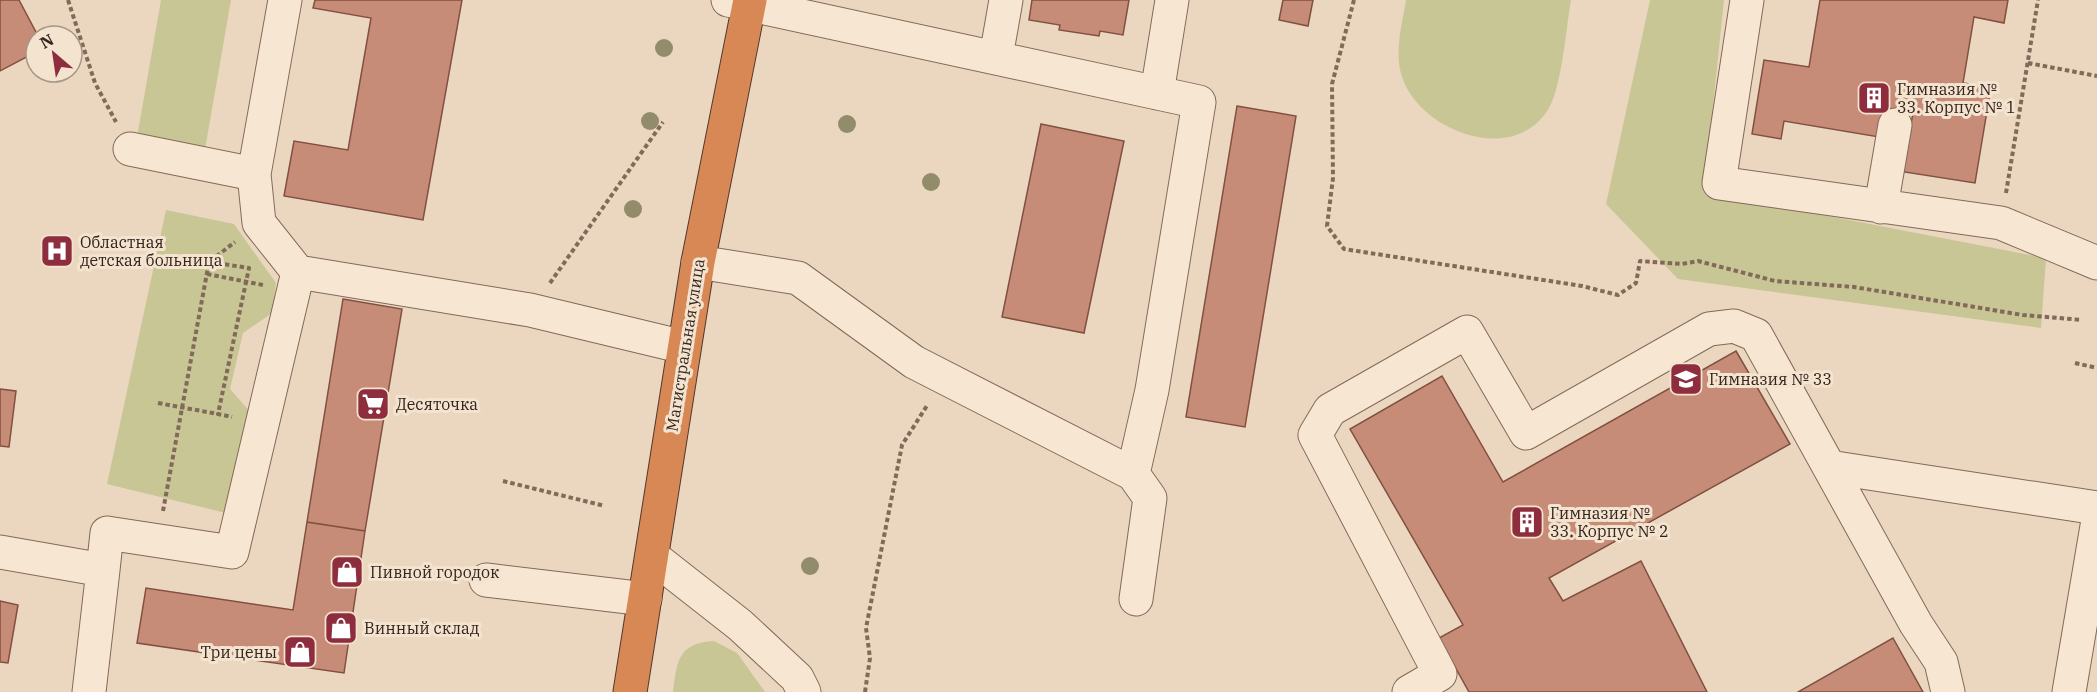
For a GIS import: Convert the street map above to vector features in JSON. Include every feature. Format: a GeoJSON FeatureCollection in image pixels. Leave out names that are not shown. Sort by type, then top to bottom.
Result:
{"type":"FeatureCollection","features":[{"type":"Feature","properties":{"kind":"highway","name":"Магистральная улица"},"geometry":{"type":"LineString","coordinates":[[630,692],[684,347],[742,2]]}},
{"type":"Feature","properties":{"kind":"street"},"geometry":{"type":"LineString","coordinates":[[89,692],[107,533],[232,552],[296,282],[260,223],[254,174],[285,0]]}},
{"type":"Feature","properties":{"kind":"street"},"geometry":{"type":"LineString","coordinates":[[996,57],[1006,0]]}},
{"type":"Feature","properties":{"kind":"street"},"geometry":{"type":"LineString","coordinates":[[1157,93],[1172,0]]}},
{"type":"Feature","properties":{"kind":"street"},"geometry":{"type":"LineString","coordinates":[[1747,0],[1719,183],[2001,224],[2097,263]]}},
{"type":"Feature","properties":{"kind":"street"},"geometry":{"type":"LineString","coordinates":[[742,2],[1199,102],[1152,390],[1133,474]]}},
{"type":"Feature","properties":{"kind":"street"},"geometry":{"type":"LineString","coordinates":[[1881,207],[1895,125]]}},
{"type":"Feature","properties":{"kind":"street"},"geometry":{"type":"LineString","coordinates":[[130,149],[254,174]]}},
{"type":"Feature","properties":{"kind":"street"},"geometry":{"type":"LineString","coordinates":[[698,262],[798,278],[914,362],[1133,474],[1150,498],[1136,599]]}},
{"type":"Feature","properties":{"kind":"street"},"geometry":{"type":"LineString","coordinates":[[296,282],[530,310],[684,347]]}},
{"type":"Feature","properties":{"kind":"street"},"geometry":{"type":"LineString","coordinates":[[1409,692],[1440,674],[1315,435],[1329,410],[1467,332],[1526,433],[1709,329],[1734,326],[1756,335],[1916,624],[1941,662],[1948,692]]}},
{"type":"Feature","properties":{"kind":"street"},"geometry":{"type":"LineString","coordinates":[[1829,467],[2097,508]]}},
{"type":"Feature","properties":{"kind":"street"},"geometry":{"type":"LineString","coordinates":[[2069,692],[2097,526]]}},
{"type":"Feature","properties":{"kind":"street"},"geometry":{"type":"LineString","coordinates":[[0,552],[103,570]]}},
{"type":"Feature","properties":{"kind":"street"},"geometry":{"type":"LineString","coordinates":[[652,556],[740,625],[797,678],[804,692]]}},
{"type":"Feature","properties":{"kind":"street"},"geometry":{"type":"LineString","coordinates":[[486,580],[645,599]]}},
{"type":"Feature","properties":{"kind":"path"},"geometry":{"type":"LineString","coordinates":[[68,0],[95,83],[130,149]]}},
{"type":"Feature","properties":{"kind":"path"},"geometry":{"type":"LineString","coordinates":[[1354,0],[1332,84],[1333,178],[1326,226],[1344,249],[1582,286],[1618,295],[1636,283],[1640,261],[1682,264],[1698,261],[1775,281],[1854,287],[2024,315],[2082,320]]}},
{"type":"Feature","properties":{"kind":"path"},"geometry":{"type":"LineString","coordinates":[[2001,224],[2038,0]]}},
{"type":"Feature","properties":{"kind":"path"},"geometry":{"type":"LineString","coordinates":[[2028,63],[2097,76]]}},
{"type":"Feature","properties":{"kind":"path"},"geometry":{"type":"LineString","coordinates":[[530,310],[663,122]]}},
{"type":"Feature","properties":{"kind":"path"},"geometry":{"type":"LineString","coordinates":[[156,540],[209,262],[249,268],[218,414]]}},
{"type":"Feature","properties":{"kind":"path"},"geometry":{"type":"LineString","coordinates":[[207,274],[247,282],[296,282]]}},
{"type":"Feature","properties":{"kind":"path"},"geometry":{"type":"LineString","coordinates":[[2075,363],[2097,368]]}},
{"type":"Feature","properties":{"kind":"path"},"geometry":{"type":"LineString","coordinates":[[158,403],[263,423]]}},
{"type":"Feature","properties":{"kind":"path"},"geometry":{"type":"LineString","coordinates":[[865,692],[870,658],[866,628],[902,445],[925,410]]}},
{"type":"Feature","properties":{"kind":"path"},"geometry":{"type":"LineString","coordinates":[[503,481],[605,506]]}},
{"type":"Feature","properties":{"kind":"shaded area"},"geometry":{"type":"Polygon","coordinates":[[[161,0],[231,0],[204,155],[136,143],[161,0]]]}},
{"type":"Feature","properties":{"kind":"shaded area"},"geometry":{"type":"Polygon","coordinates":[[[1406,0],[1571,0],[1557,85],[1549,108],[1534,126],[1514,136],[1493,138],[1470,135],[1448,127],[1428,114],[1412,97],[1400,68],[1399,38],[1406,0]]]}},
{"type":"Feature","properties":{"kind":"shaded area"},"geometry":{"type":"Polygon","coordinates":[[[1650,0],[1724,0],[1704,192],[2046,258],[2041,328],[1678,279],[1606,204],[1650,0]]]}},
{"type":"Feature","properties":{"kind":"shaded area"},"geometry":{"type":"Polygon","coordinates":[[[166,210],[234,224],[276,283],[272,313],[243,333],[230,389],[254,416],[230,514],[107,484],[166,210]]]}},
{"type":"Feature","properties":{"kind":"shaded area"},"geometry":{"type":"Polygon","coordinates":[[[714,641],[737,653],[765,692],[673,692],[678,663],[686,650],[702,642],[714,641]]]}},
{"type":"Feature","properties":{"kind":"building"},"geometry":{"type":"Polygon","coordinates":[[[0,0],[19,0],[32,24],[24,24],[24,58],[0,71],[0,0]]]}},
{"type":"Feature","properties":{"kind":"building"},"geometry":{"type":"Polygon","coordinates":[[[315,0],[462,0],[423,220],[284,196],[294,141],[348,150],[371,18],[313,8],[315,0]]]}},
{"type":"Feature","properties":{"kind":"building"},"geometry":{"type":"Polygon","coordinates":[[[1032,0],[1129,0],[1123,35],[1100,31],[1099,36],[1059,30],[1060,25],[1029,20],[1032,0]]]}},
{"type":"Feature","properties":{"kind":"building"},"geometry":{"type":"Polygon","coordinates":[[[1283,0],[1313,0],[1308,26],[1279,20],[1283,0]]]}},
{"type":"Feature","properties":{"kind":"building","name":"Гимназия № 33. Корпус № 1"},"geometry":{"type":"Polygon","coordinates":[[[1820,0],[2008,0],[2004,23],[1974,17],[1963,83],[1991,87],[1975,183],[1898,171],[1908,140],[1913,113],[1884,108],[1879,137],[1784,121],[1781,139],[1752,134],[1764,60],[1809,67],[1820,0]]]}},
{"type":"Feature","properties":{"kind":"building"},"geometry":{"type":"Polygon","coordinates":[[[1237,106],[1296,116],[1245,427],[1186,417],[1237,106]]]}},
{"type":"Feature","properties":{"kind":"building"},"geometry":{"type":"Polygon","coordinates":[[[1041,124],[1124,141],[1084,333],[1002,317],[1041,124]]]}},
{"type":"Feature","properties":{"kind":"building"},"geometry":{"type":"Polygon","coordinates":[[[343,299],[402,309],[365,531],[307,522],[343,299]]]}},
{"type":"Feature","properties":{"kind":"building","name":"Гимназия № 33. Корпус № 2"},"geometry":{"type":"Polygon","coordinates":[[[1736,351],[1790,444],[1549,578],[1563,601],[1641,561],[1707,692],[1469,692],[1439,638],[1463,625],[1350,429],[1442,376],[1503,482],[1736,351]]]}},
{"type":"Feature","properties":{"kind":"building"},"geometry":{"type":"Polygon","coordinates":[[[0,389],[16,391],[9,447],[0,446],[0,389]]]}},
{"type":"Feature","properties":{"kind":"building"},"geometry":{"type":"Polygon","coordinates":[[[307,522],[365,531],[344,673],[137,643],[146,588],[293,610],[307,522]]]}},
{"type":"Feature","properties":{"kind":"building"},"geometry":{"type":"Polygon","coordinates":[[[0,601],[18,605],[8,663],[0,662],[0,601]]]}},
{"type":"Feature","properties":{"kind":"building"},"geometry":{"type":"Polygon","coordinates":[[[1893,638],[1923,692],[1798,692],[1893,638]]]}},
{"type":"Feature","properties":{"kind":"place","name":"Гимназия № 33. Корпус № 1"},"geometry":{"type":"Point","coordinates":[1874,98]}},
{"type":"Feature","properties":{"kind":"place","name":"Областная детская больница"},"geometry":{"type":"Point","coordinates":[57,251]}},
{"type":"Feature","properties":{"kind":"place","name":"Гимназия № 33"},"geometry":{"type":"Point","coordinates":[1686,379]}},
{"type":"Feature","properties":{"kind":"place","name":"Десяточка"},"geometry":{"type":"Point","coordinates":[373,404]}},
{"type":"Feature","properties":{"kind":"place","name":"Гимназия № 33. Корпус № 2"},"geometry":{"type":"Point","coordinates":[1527,522]}},
{"type":"Feature","properties":{"kind":"place","name":"Пивной городок"},"geometry":{"type":"Point","coordinates":[347,572]}},
{"type":"Feature","properties":{"kind":"place","name":"Винный склад"},"geometry":{"type":"Point","coordinates":[341,628]}},
{"type":"Feature","properties":{"kind":"place","name":"Три цены"},"geometry":{"type":"Point","coordinates":[300,652]}}]}
